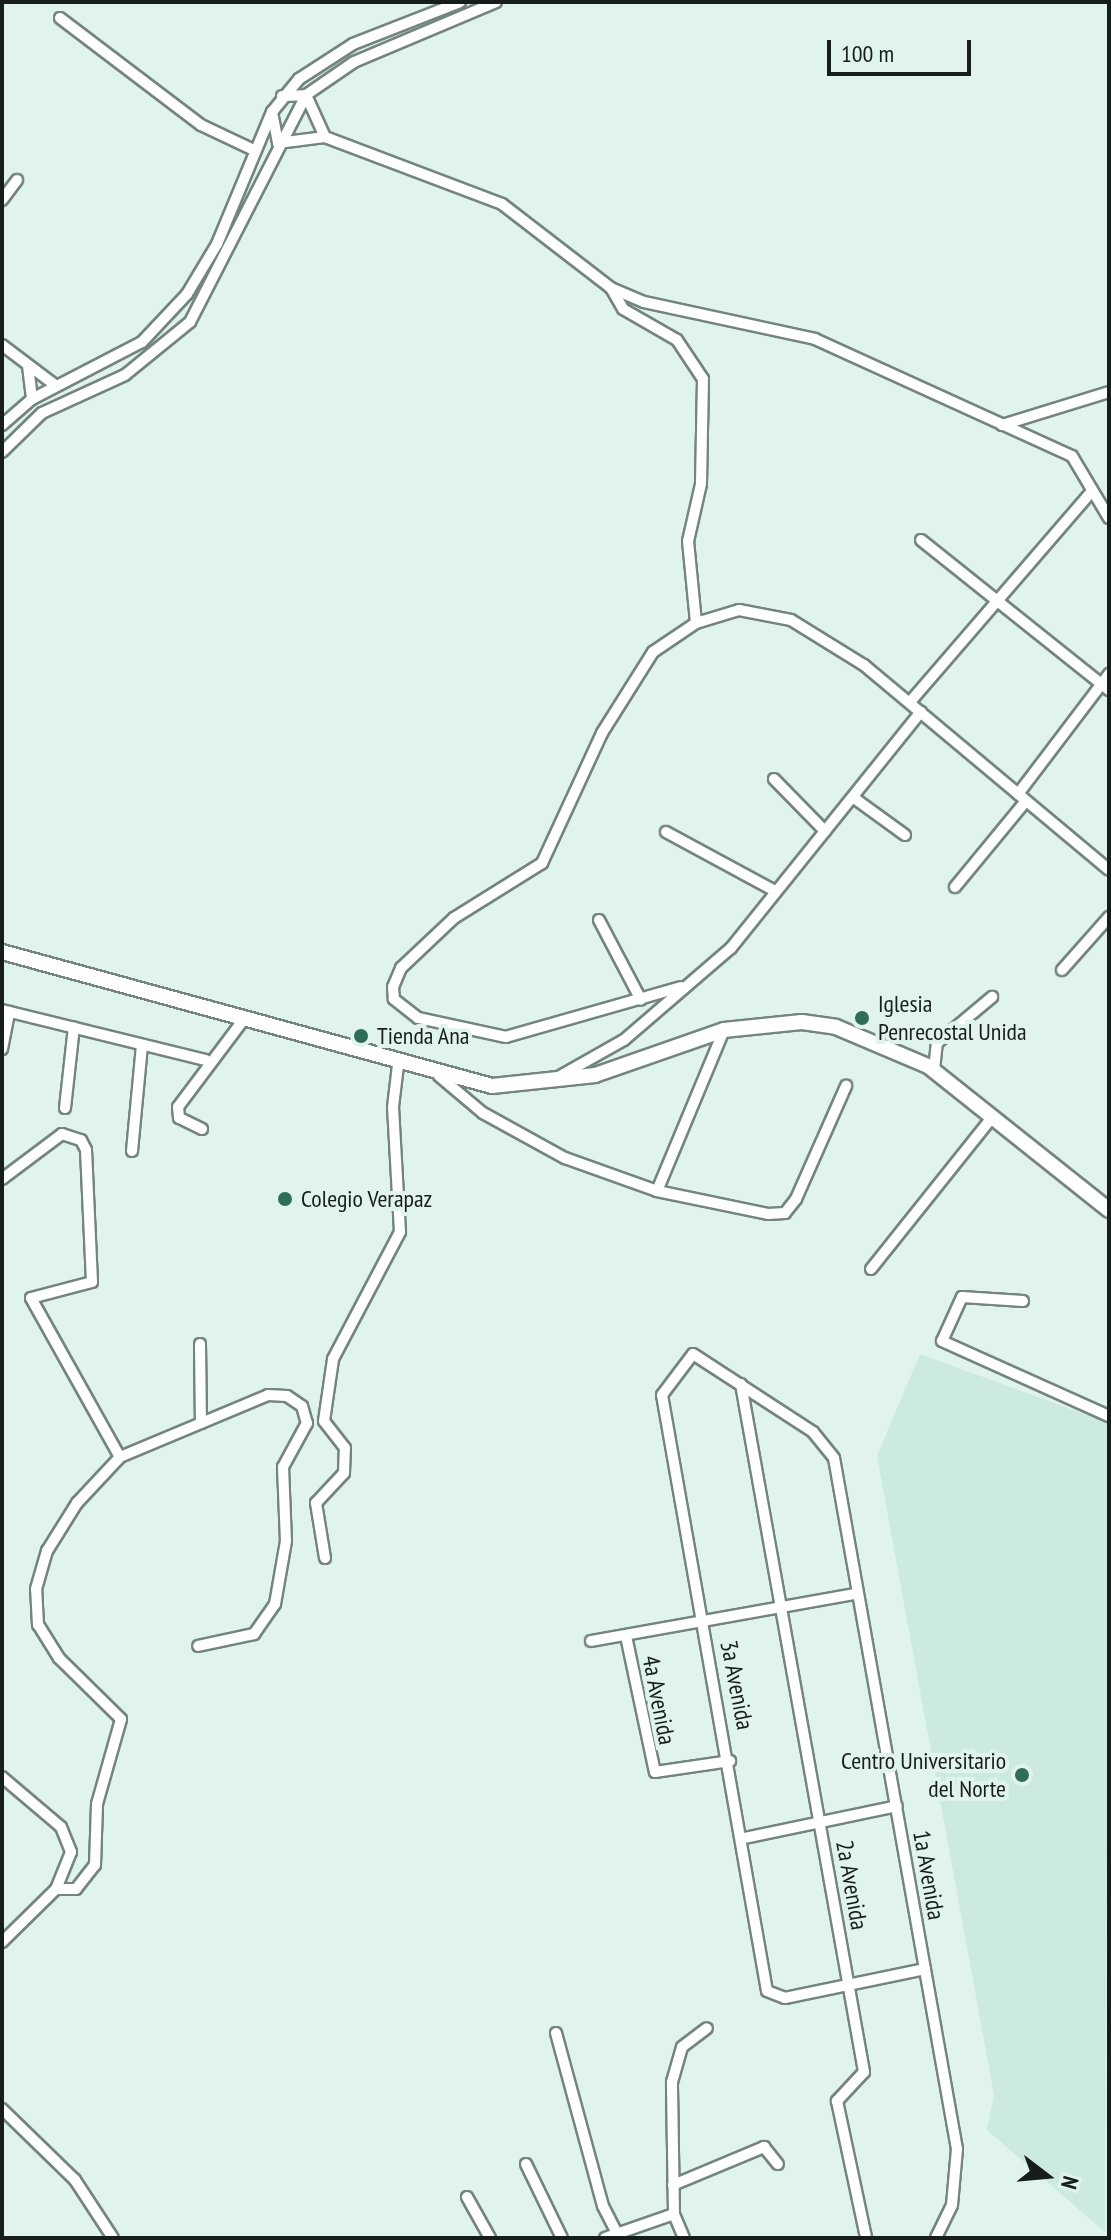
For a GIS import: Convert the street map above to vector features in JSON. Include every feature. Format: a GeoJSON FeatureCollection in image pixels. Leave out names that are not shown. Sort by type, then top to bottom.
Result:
{"type":"FeatureCollection","features":[{"type":"Feature","properties":{"kind":"highway"},"geometry":{"type":"LineString","coordinates":[[2,952],[241,1023],[439,1076],[492,1086],[595,1075],[724,1030],[802,1022],[836,1027],[893,1045],[934,1070],[1109,1210]]}},
{"type":"Feature","properties":{"kind":"street"},"geometry":{"type":"LineString","coordinates":[[2,425],[32,399],[55,385],[142,342],[187,294],[217,244],[254,150],[282,96],[353,44],[460,2]]}},
{"type":"Feature","properties":{"kind":"street"},"geometry":{"type":"LineString","coordinates":[[2,452],[42,413],[125,375],[190,322],[226,263],[278,143],[306,95],[354,62],[496,2]]}},
{"type":"Feature","properties":{"kind":"street"},"geometry":{"type":"LineString","coordinates":[[60,18],[201,125],[254,150]]}},
{"type":"Feature","properties":{"kind":"street"},"geometry":{"type":"LineString","coordinates":[[282,96],[306,95]]}},
{"type":"Feature","properties":{"kind":"street"},"geometry":{"type":"LineString","coordinates":[[306,95],[325,137]]}},
{"type":"Feature","properties":{"kind":"street"},"geometry":{"type":"LineString","coordinates":[[272,112],[278,143]]}},
{"type":"Feature","properties":{"kind":"street"},"geometry":{"type":"LineString","coordinates":[[278,143],[325,137],[502,204],[611,288],[644,302],[815,339],[1082,464],[1091,492],[1109,518]]}},
{"type":"Feature","properties":{"kind":"street"},"geometry":{"type":"LineString","coordinates":[[2,200],[17,180]]}},
{"type":"Feature","properties":{"kind":"street"},"geometry":{"type":"LineString","coordinates":[[611,288],[623,309],[677,340],[703,379],[701,484],[688,541],[696,623]]}},
{"type":"Feature","properties":{"kind":"street"},"geometry":{"type":"LineString","coordinates":[[2,345],[55,385]]}},
{"type":"Feature","properties":{"kind":"street"},"geometry":{"type":"LineString","coordinates":[[28,366],[32,399]]}},
{"type":"Feature","properties":{"kind":"street"},"geometry":{"type":"LineString","coordinates":[[1002,425],[1109,392]]}},
{"type":"Feature","properties":{"kind":"street"},"geometry":{"type":"LineString","coordinates":[[910,702],[995,599],[1091,492]]}},
{"type":"Feature","properties":{"kind":"street"},"geometry":{"type":"LineString","coordinates":[[921,540],[1105,687]]}},
{"type":"Feature","properties":{"kind":"street"},"geometry":{"type":"LineString","coordinates":[[681,987],[506,1037],[418,1018],[394,999],[393,987],[401,968],[454,918],[542,863],[624,693],[653,652],[696,623],[765,610],[864,665],[1109,870]]}},
{"type":"Feature","properties":{"kind":"street"},"geometry":{"type":"LineString","coordinates":[[955,887],[1105,687],[1109,674]]}},
{"type":"Feature","properties":{"kind":"street"},"geometry":{"type":"LineString","coordinates":[[545,1082],[624,1040],[681,987],[731,948],[921,712]]}},
{"type":"Feature","properties":{"kind":"street"},"geometry":{"type":"LineString","coordinates":[[774,779],[825,831]]}},
{"type":"Feature","properties":{"kind":"street"},"geometry":{"type":"LineString","coordinates":[[854,798],[905,835]]}},
{"type":"Feature","properties":{"kind":"street"},"geometry":{"type":"LineString","coordinates":[[666,832],[775,891]]}},
{"type":"Feature","properties":{"kind":"street"},"geometry":{"type":"LineString","coordinates":[[1062,970],[1109,917]]}},
{"type":"Feature","properties":{"kind":"street"},"geometry":{"type":"LineString","coordinates":[[599,920],[641,1000]]}},
{"type":"Feature","properties":{"kind":"street"},"geometry":{"type":"LineString","coordinates":[[934,1070],[937,1043],[992,997]]}},
{"type":"Feature","properties":{"kind":"street"},"geometry":{"type":"LineString","coordinates":[[2,1049],[6,1011],[206,1060]]}},
{"type":"Feature","properties":{"kind":"street"},"geometry":{"type":"LineString","coordinates":[[202,1129],[177,1115],[206,1060],[241,1023]]}},
{"type":"Feature","properties":{"kind":"street"},"geometry":{"type":"LineString","coordinates":[[65,1108],[74,1027]]}},
{"type":"Feature","properties":{"kind":"street"},"geometry":{"type":"LineString","coordinates":[[657,1191],[724,1030]]}},
{"type":"Feature","properties":{"kind":"street"},"geometry":{"type":"LineString","coordinates":[[132,1151],[142,1045]]}},
{"type":"Feature","properties":{"kind":"street"},"geometry":{"type":"LineString","coordinates":[[325,1558],[316,1503],[344,1473],[345,1448],[324,1421],[333,1359],[400,1232],[393,1107],[398,1065]]}},
{"type":"Feature","properties":{"kind":"street"},"geometry":{"type":"LineString","coordinates":[[439,1076],[483,1113],[565,1158],[657,1191],[785,1213],[846,1086]]}},
{"type":"Feature","properties":{"kind":"street"},"geometry":{"type":"LineString","coordinates":[[871,1269],[993,1116]]}},
{"type":"Feature","properties":{"kind":"street"},"geometry":{"type":"LineString","coordinates":[[2,1179],[62,1134],[81,1140],[86,1150],[92,1282],[31,1298],[120,1457]]}},
{"type":"Feature","properties":{"kind":"street"},"geometry":{"type":"LineString","coordinates":[[1023,1301],[962,1297],[942,1341],[1109,1416]]}},
{"type":"Feature","properties":{"kind":"street"},"geometry":{"type":"LineString","coordinates":[[200,1344],[201,1423]]}},
{"type":"Feature","properties":{"kind":"street","name":"3a Avenida"},"geometry":{"type":"LineString","coordinates":[[741,1384],[693,1354],[664,1388],[744,1838],[767,1991],[785,1998],[849,1986]]}},
{"type":"Feature","properties":{"kind":"street","name":"1a Avenida"},"geometry":{"type":"LineString","coordinates":[[741,1384],[827,1443],[897,1806],[957,2149],[948,2220],[936,2238]]}},
{"type":"Feature","properties":{"kind":"street","name":"2a Avenida"},"geometry":{"type":"LineString","coordinates":[[741,1384],[864,2072],[837,2101],[866,2238]]}},
{"type":"Feature","properties":{"kind":"street"},"geometry":{"type":"LineString","coordinates":[[56,1889],[76,1889],[95,1865],[97,1804],[121,1719],[59,1658],[38,1625],[36,1589],[47,1551],[77,1503],[120,1457],[278,1393],[308,1414],[283,1467],[283,1575],[269,1622],[254,1634],[198,1646]]}},
{"type":"Feature","properties":{"kind":"street"},"geometry":{"type":"LineString","coordinates":[[591,1641],[856,1594]]}},
{"type":"Feature","properties":{"kind":"street","name":"4a Avenida"},"geometry":{"type":"LineString","coordinates":[[626,1636],[655,1772],[730,1761]]}},
{"type":"Feature","properties":{"kind":"street"},"geometry":{"type":"LineString","coordinates":[[2,1777],[66,1834],[71,1861],[56,1889],[2,1942]]}},
{"type":"Feature","properties":{"kind":"street"},"geometry":{"type":"LineString","coordinates":[[744,1838],[897,1806]]}},
{"type":"Feature","properties":{"kind":"street"},"geometry":{"type":"LineString","coordinates":[[849,1986],[925,1969]]}},
{"type":"Feature","properties":{"kind":"street"},"geometry":{"type":"LineString","coordinates":[[684,2238],[674,2214],[676,2061],[707,2028]]}},
{"type":"Feature","properties":{"kind":"street"},"geometry":{"type":"LineString","coordinates":[[556,2033],[612,2236],[674,2214]]}},
{"type":"Feature","properties":{"kind":"street"},"geometry":{"type":"LineString","coordinates":[[2,2109],[75,2180],[113,2238]]}},
{"type":"Feature","properties":{"kind":"street"},"geometry":{"type":"LineString","coordinates":[[673,2185],[764,2147],[778,2164]]}},
{"type":"Feature","properties":{"kind":"street"},"geometry":{"type":"LineString","coordinates":[[526,2164],[562,2238]]}},
{"type":"Feature","properties":{"kind":"street"},"geometry":{"type":"LineString","coordinates":[[467,2197],[490,2238]]}},
{"type":"Feature","properties":{"kind":"shaded area","name":"Centro Universitario del Norte"},"geometry":{"type":"Polygon","coordinates":[[[920,1354],[1109,1423],[1105,2232],[987,2130],[994,2095],[877,1456],[920,1354]]]}},
{"type":"Feature","properties":{"kind":"place","name":"Iglesia Penrecostal Unida"},"geometry":{"type":"Point","coordinates":[862,1018]}},
{"type":"Feature","properties":{"kind":"place","name":"Tienda Ana"},"geometry":{"type":"Point","coordinates":[361,1036]}},
{"type":"Feature","properties":{"kind":"place","name":"Colegio Verapaz"},"geometry":{"type":"Point","coordinates":[285,1199]}},
{"type":"Feature","properties":{"kind":"place","name":"Centro Universitario del Norte"},"geometry":{"type":"Point","coordinates":[1022,1775]}}]}
